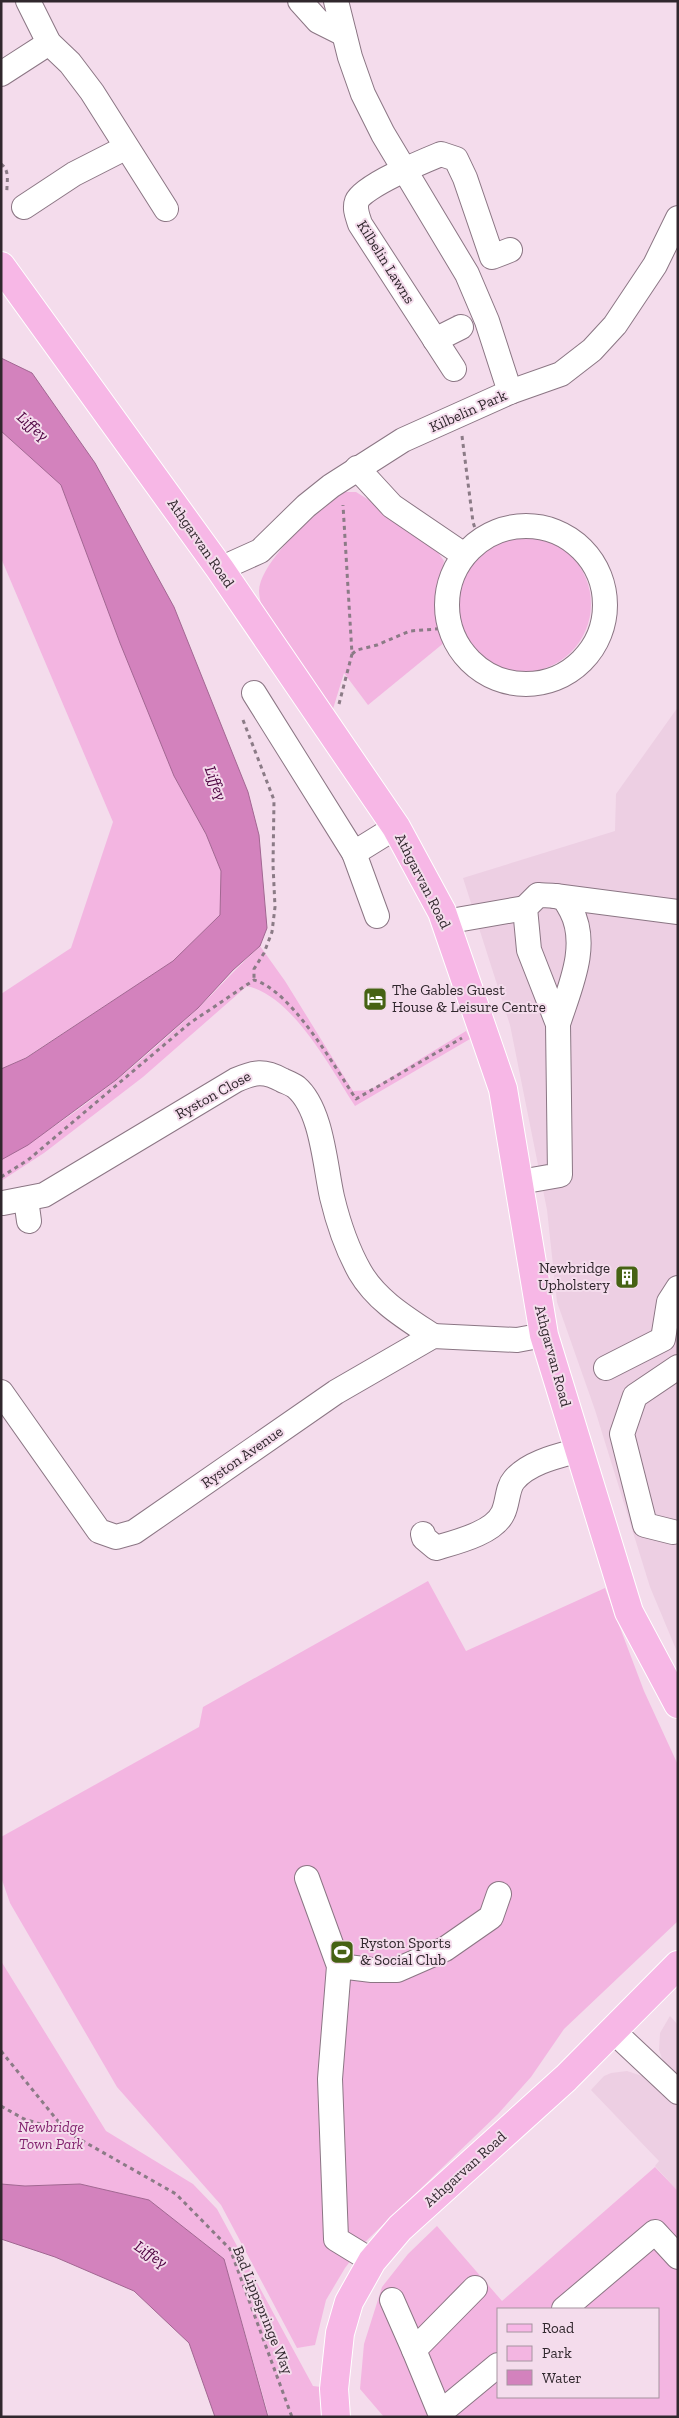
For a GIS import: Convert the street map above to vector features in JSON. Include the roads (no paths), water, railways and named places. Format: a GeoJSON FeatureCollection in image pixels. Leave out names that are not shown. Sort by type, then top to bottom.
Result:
{"type":"FeatureCollection","features":[{"type":"Feature","properties":{"kind":"main road","name":"Athgarvan Road"},"geometry":{"type":"LineString","coordinates":[[1,266],[220,569],[396,827],[445,922],[503,1089],[544,1335],[629,1612],[678,1704]]}},
{"type":"Feature","properties":{"kind":"main road","name":"Athgarvan Road"},"geometry":{"type":"LineString","coordinates":[[336,2417],[334,2389],[340,2333],[349,2302],[372,2261],[400,2228],[566,2078],[678,1965]]}},
{"type":"Feature","properties":{"kind":"street"},"geometry":{"type":"LineString","coordinates":[[28,1],[49,43],[70,63],[92,92],[125,148],[166,209]]}},
{"type":"Feature","properties":{"kind":"street"},"geometry":{"type":"LineString","coordinates":[[300,1],[318,20],[344,34]]}},
{"type":"Feature","properties":{"kind":"street"},"geometry":{"type":"LineString","coordinates":[[336,1],[362,94],[383,134],[467,274],[487,321],[510,392]]}},
{"type":"Feature","properties":{"kind":"street"},"geometry":{"type":"LineString","coordinates":[[1,74],[49,43]]}},
{"type":"Feature","properties":{"kind":"street"},"geometry":{"type":"LineString","coordinates":[[24,197],[125,148]]}},
{"type":"Feature","properties":{"kind":"street","name":"Kilbelin Lawns"},"geometry":{"type":"LineString","coordinates":[[454,369],[360,224],[356,209],[357,200],[373,185],[441,154],[456,160],[465,178],[492,257],[510,250]]}},
{"type":"Feature","properties":{"kind":"street","name":"Kilbelin Park"},"geometry":{"type":"LineString","coordinates":[[220,569],[260,551],[306,506],[357,468],[403,440],[510,392],[561,374],[592,350],[615,325],[655,265],[678,218]]}},
{"type":"Feature","properties":{"kind":"street"},"geometry":{"type":"LineString","coordinates":[[436,340],[461,327]]}},
{"type":"Feature","properties":{"kind":"street"},"geometry":{"type":"LineString","coordinates":[[357,468],[392,506],[471,548]]}},
{"type":"Feature","properties":{"kind":"street"},"geometry":{"type":"LineString","coordinates":[[525,525],[550,529],[572,540],[590,558],[601,580],[605,605],[601,630],[590,652],[572,669],[550,680],[525,684],[500,680],[478,668],[461,650],[450,628],[446,609],[448,590],[454,572],[471,548],[501,529],[525,525]]}},
{"type":"Feature","properties":{"kind":"street"},"geometry":{"type":"LineString","coordinates":[[254,693],[354,853],[377,916]]}},
{"type":"Feature","properties":{"kind":"street"},"geometry":{"type":"LineString","coordinates":[[354,853],[396,827]]}},
{"type":"Feature","properties":{"kind":"street"},"geometry":{"type":"LineString","coordinates":[[445,922],[525,908],[538,895],[678,912]]}},
{"type":"Feature","properties":{"kind":"street"},"geometry":{"type":"LineString","coordinates":[[520,1182],[560,1175],[558,1024],[577,965],[578,938],[574,916],[565,900],[555,896]]}},
{"type":"Feature","properties":{"kind":"street"},"geometry":{"type":"LineString","coordinates":[[525,908],[529,950],[558,1024]]}},
{"type":"Feature","properties":{"kind":"street","name":"Ryston Close"},"geometry":{"type":"LineString","coordinates":[[3,1203],[28,1210],[44,1195],[236,1080],[255,1071],[279,1078],[296,1087],[309,1106],[322,1139],[332,1198],[345,1240],[360,1272],[380,1299],[434,1336]]}},
{"type":"Feature","properties":{"kind":"street"},"geometry":{"type":"LineString","coordinates":[[606,1368],[663,1339],[669,1302],[678,1288]]}},
{"type":"Feature","properties":{"kind":"street"},"geometry":{"type":"LineString","coordinates":[[434,1336],[517,1340],[544,1335]]}},
{"type":"Feature","properties":{"kind":"street","name":"Ryston Avenue"},"geometry":{"type":"LineString","coordinates":[[1,1392],[99,1530],[116,1537],[134,1532],[336,1392],[434,1336]]}},
{"type":"Feature","properties":{"kind":"street"},"geometry":{"type":"LineString","coordinates":[[673,1532],[644,1525],[622,1434],[635,1396],[678,1367]]}},
{"type":"Feature","properties":{"kind":"street"},"geometry":{"type":"LineString","coordinates":[[423,1534],[424,1538],[436,1548],[465,1540],[491,1526],[503,1515],[512,1481],[524,1471],[553,1458],[580,1450]]}},
{"type":"Feature","properties":{"kind":"street"},"geometry":{"type":"LineString","coordinates":[[307,1878],[339,1966],[330,2079],[336,2239],[372,2261]]}},
{"type":"Feature","properties":{"kind":"street"},"geometry":{"type":"LineString","coordinates":[[339,1966],[372,1970],[397,1970],[430,1956],[445,1949],[491,1917],[499,1894]]}},
{"type":"Feature","properties":{"kind":"street"},"geometry":{"type":"LineString","coordinates":[[614,2031],[678,2092]]}},
{"type":"Feature","properties":{"kind":"street"},"geometry":{"type":"LineString","coordinates":[[565,2308],[656,2232],[678,2257]]}},
{"type":"Feature","properties":{"kind":"street"},"geometry":{"type":"LineString","coordinates":[[414,2350],[475,2288]]}},
{"type":"Feature","properties":{"kind":"street"},"geometry":{"type":"LineString","coordinates":[[392,2300],[441,2415],[497,2366]]}},
{"type":"Feature","properties":{"kind":"water","name":"Liffey"},"geometry":{"type":"Polygon","coordinates":[[[1,358],[32,373],[95,463],[174,607],[248,792],[259,835],[267,928],[260,946],[233,970],[198,1008],[116,1080],[28,1145],[1,1160],[1,1069],[26,1058],[173,961],[220,915],[221,871],[206,834],[174,776],[120,643],[61,485],[1,431],[1,358]]]}},
{"type":"Feature","properties":{"kind":"water","name":"Liffey"},"geometry":{"type":"Polygon","coordinates":[[[1,2184],[25,2186],[80,2184],[149,2200],[224,2259],[268,2417],[215,2417],[189,2343],[134,2291],[55,2257],[1,2239],[1,2184]]]}},
{"type":"Feature","properties":{"kind":"place","name":"The Gables Guest House & Leisure Centre"},"geometry":{"type":"Point","coordinates":[375,999]}},
{"type":"Feature","properties":{"kind":"place","name":"Newbridge Upholstery"},"geometry":{"type":"Point","coordinates":[627,1277]}},
{"type":"Feature","properties":{"kind":"place","name":"Ryston Sports & Social Club"},"geometry":{"type":"Point","coordinates":[342,1952]}},
{"type":"Feature","properties":{"kind":"park label","name":"Newbridge Town Park"},"geometry":{"type":"Point","coordinates":[51,2136]}}]}
